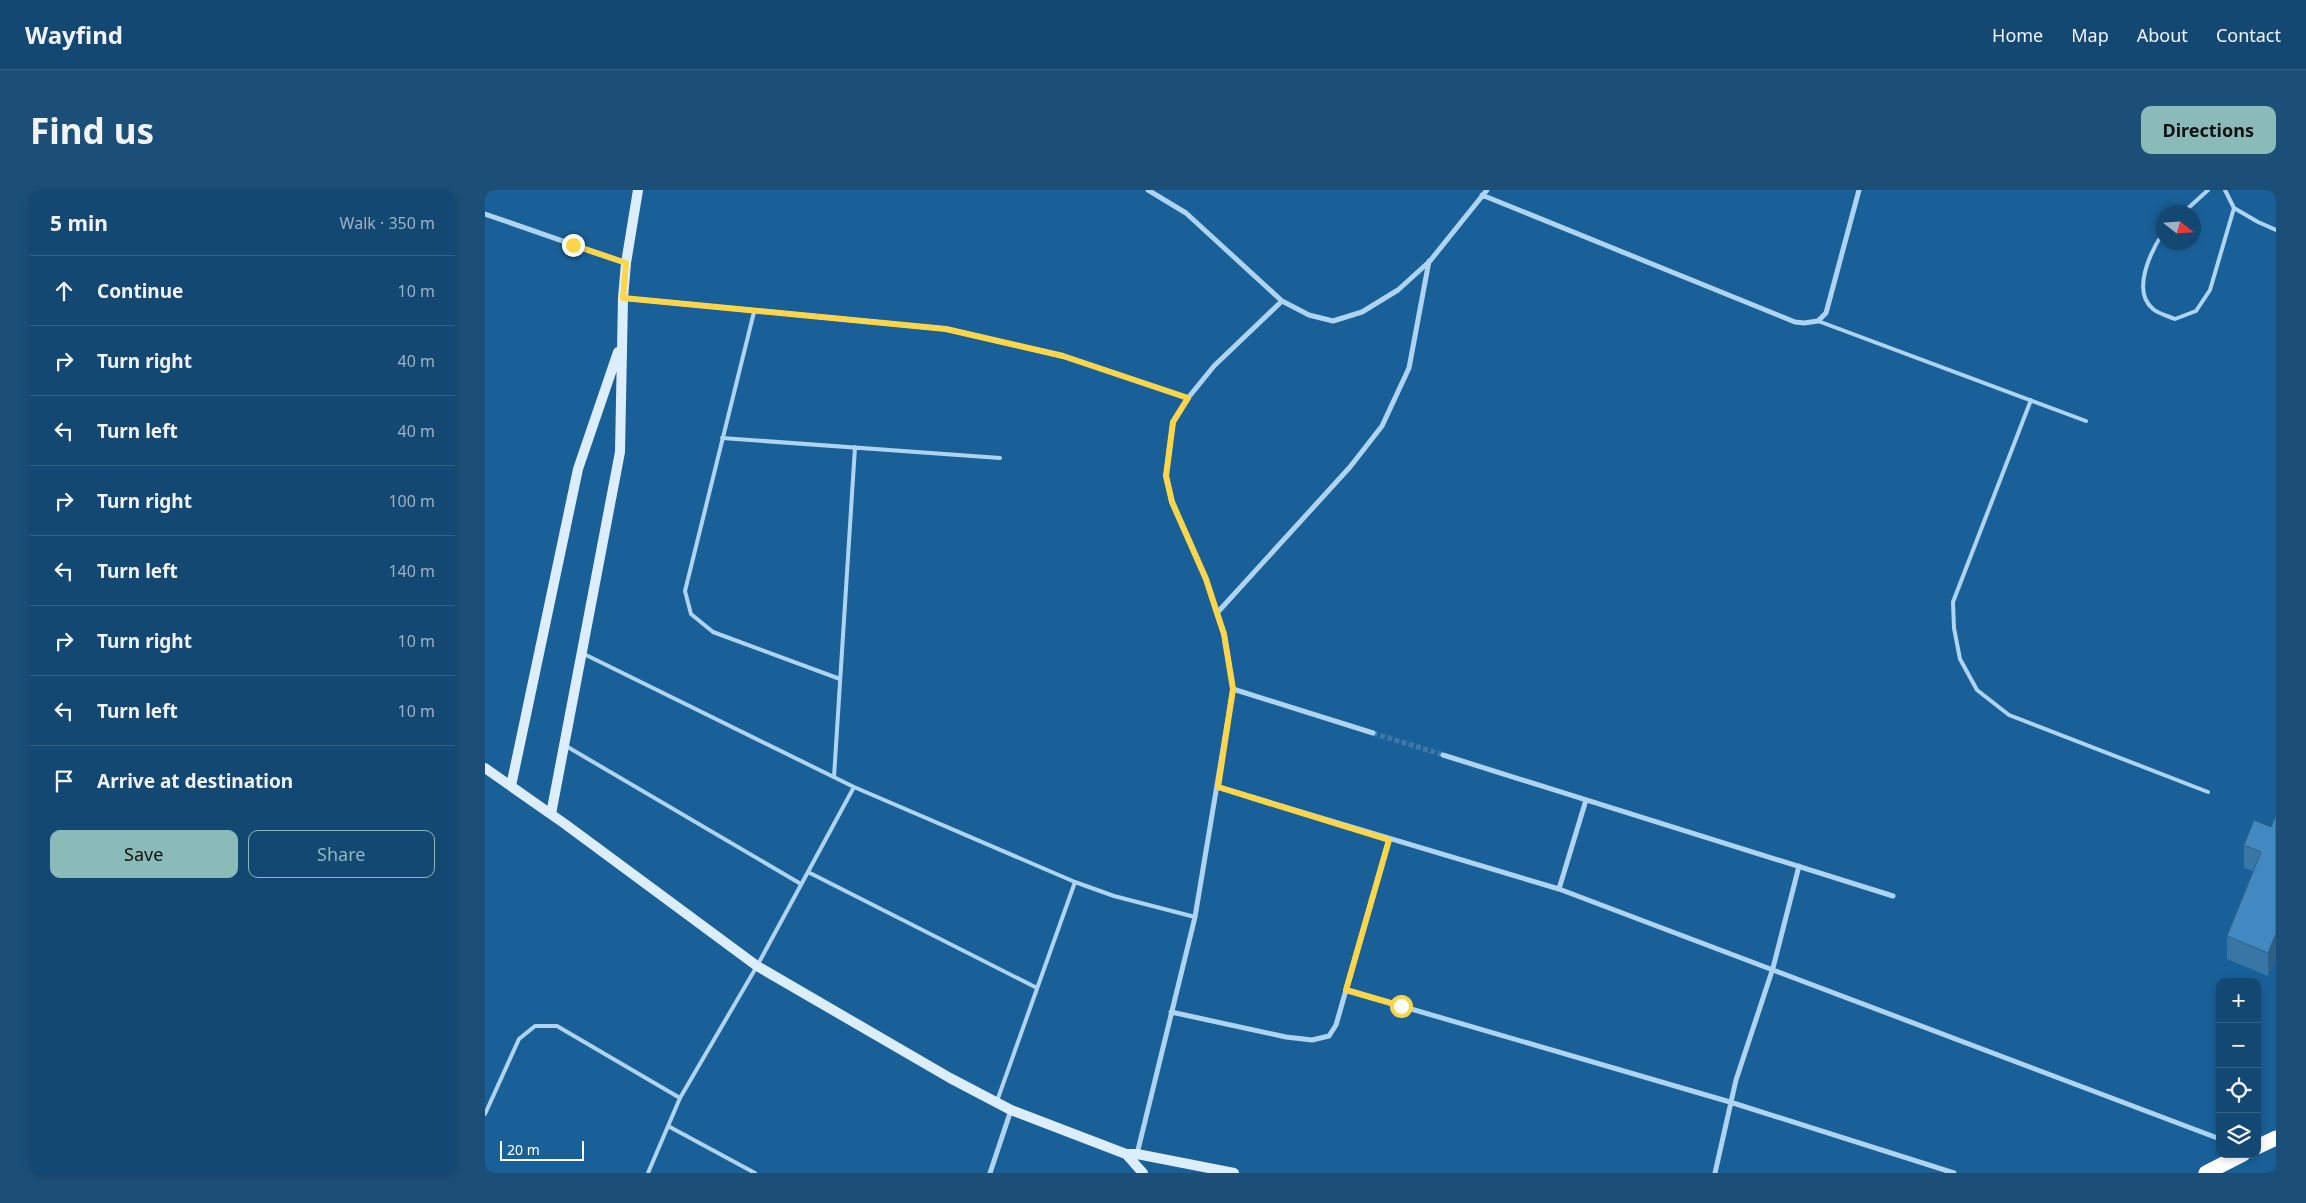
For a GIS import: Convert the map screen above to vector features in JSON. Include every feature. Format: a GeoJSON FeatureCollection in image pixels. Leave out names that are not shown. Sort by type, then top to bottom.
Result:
{"type":"FeatureCollection","features":[{"type":"Feature","properties":{"kind":"highway"},"geometry":{"type":"LineString","coordinates":[[2206,1173],[2235,1158]]}},
{"type":"Feature","properties":{"kind":"street"},"geometry":{"type":"LineString","coordinates":[[551,814],[620,452],[623,298],[626,263],[638,190]]}},
{"type":"Feature","properties":{"kind":"street"},"geometry":{"type":"LineString","coordinates":[[1148,190],[1186,213],[1282,301],[1309,315],[1333,321],[1362,312],[1398,290],[1429,260],[1487,190]]}},
{"type":"Feature","properties":{"kind":"street"},"geometry":{"type":"LineString","coordinates":[[1482,196],[1804,324],[1818,322],[1825,313],[1859,190]]}},
{"type":"Feature","properties":{"kind":"street"},"geometry":{"type":"LineString","coordinates":[[485,214],[626,263]]}},
{"type":"Feature","properties":{"kind":"street"},"geometry":{"type":"LineString","coordinates":[[1217,613],[1350,467],[1382,426],[1409,368],[1429,260]]}},
{"type":"Feature","properties":{"kind":"street"},"geometry":{"type":"LineString","coordinates":[[623,298],[946,329],[1063,356],[1188,398]]}},
{"type":"Feature","properties":{"kind":"street"},"geometry":{"type":"LineString","coordinates":[[1137,1154],[1195,917],[1233,689],[1224,634],[1206,579],[1172,502],[1166,476],[1173,422],[1188,398],[1214,366],[1282,301]]}},
{"type":"Feature","properties":{"kind":"street"},"geometry":{"type":"LineString","coordinates":[[511,786],[578,469],[621,344]]}},
{"type":"Feature","properties":{"kind":"street"},"geometry":{"type":"LineString","coordinates":[[1233,689],[1373,734]]}},
{"type":"Feature","properties":{"kind":"street"},"geometry":{"type":"LineString","coordinates":[[1443,755],[1893,896]]}},
{"type":"Feature","properties":{"kind":"street"},"geometry":{"type":"LineString","coordinates":[[485,768],[551,814],[757,966],[950,1078],[1011,1110],[1125,1154],[1137,1154],[1234,1173]]}},
{"type":"Feature","properties":{"kind":"street"},"geometry":{"type":"LineString","coordinates":[[1218,787],[1389,840],[1559,889],[1773,968],[2216,1137]]}},
{"type":"Feature","properties":{"kind":"street"},"geometry":{"type":"LineString","coordinates":[[1559,889],[1586,800]]}},
{"type":"Feature","properties":{"kind":"street"},"geometry":{"type":"LineString","coordinates":[[1171,1012],[1286,1037],[1312,1040],[1329,1036],[1337,1025],[1389,840]]}},
{"type":"Feature","properties":{"kind":"street"},"geometry":{"type":"LineString","coordinates":[[1715,1173],[1731,1102],[1773,968],[1799,866]]}},
{"type":"Feature","properties":{"kind":"street"},"geometry":{"type":"LineString","coordinates":[[1346,990],[1731,1102],[1954,1173]]}},
{"type":"Feature","properties":{"kind":"street"},"geometry":{"type":"LineString","coordinates":[[990,1173],[1011,1110]]}},
{"type":"Feature","properties":{"kind":"street"},"geometry":{"type":"LineString","coordinates":[[1125,1154],[1143,1173]]}},
{"type":"Feature","properties":{"kind":"lane"},"geometry":{"type":"LineString","coordinates":[[2192,205],[2208,190]]}},
{"type":"Feature","properties":{"kind":"lane"},"geometry":{"type":"LineString","coordinates":[[2225,190],[2234,208],[2276,230]]}},
{"type":"Feature","properties":{"kind":"lane"},"geometry":{"type":"LineString","coordinates":[[2156,243],[2152,249],[2145,272],[2144,294],[2153,309],[2175,319],[2196,311],[2210,290],[2234,208]]}},
{"type":"Feature","properties":{"kind":"lane"},"geometry":{"type":"LineString","coordinates":[[754,312],[685,591],[691,614],[713,632],[840,679]]}},
{"type":"Feature","properties":{"kind":"lane"},"geometry":{"type":"LineString","coordinates":[[1818,322],[2086,421]]}},
{"type":"Feature","properties":{"kind":"lane"},"geometry":{"type":"LineString","coordinates":[[2031,400],[1953,602],[1954,628],[1960,658],[1977,690],[2009,715],[2208,792]]}},
{"type":"Feature","properties":{"kind":"lane"},"geometry":{"type":"LineString","coordinates":[[723,438],[1000,458]]}},
{"type":"Feature","properties":{"kind":"lane"},"geometry":{"type":"LineString","coordinates":[[834,777],[855,447]]}},
{"type":"Feature","properties":{"kind":"lane"},"geometry":{"type":"LineString","coordinates":[[583,653],[853,787],[1075,882],[1114,896],[1195,917]]}},
{"type":"Feature","properties":{"kind":"lane"},"geometry":{"type":"LineString","coordinates":[[564,745],[801,884]]}},
{"type":"Feature","properties":{"kind":"lane"},"geometry":{"type":"LineString","coordinates":[[648,1173],[680,1098],[757,966],[853,787]]}},
{"type":"Feature","properties":{"kind":"lane"},"geometry":{"type":"LineString","coordinates":[[808,872],[1037,988]]}},
{"type":"Feature","properties":{"kind":"lane"},"geometry":{"type":"LineString","coordinates":[[997,1103],[1075,882]]}},
{"type":"Feature","properties":{"kind":"lane"},"geometry":{"type":"LineString","coordinates":[[485,1114],[519,1038],[535,1026],[557,1026],[680,1098]]}},
{"type":"Feature","properties":{"kind":"lane"},"geometry":{"type":"LineString","coordinates":[[668,1126],[755,1173]]}},
{"type":"Feature","properties":{"kind":"building"},"geometry":{"type":"Polygon","coordinates":[[[2276,815],[2276,933],[2268,953],[2227,936],[2261,852],[2244,845],[2254,820],[2271,827],[2276,815]]]}},
{"type":"Feature","properties":{"kind":"tunnel"},"geometry":{"type":"LineString","coordinates":[[1373,733],[1443,755]]}},
{"type":"Feature","properties":{"kind":"route"},"geometry":{"type":"LineString","coordinates":[[573,245],[626,263],[623,298],[946,329],[1063,356],[1188,398],[1173,422],[1166,476],[1172,502],[1206,579],[1224,634],[1233,689],[1218,787],[1389,840],[1346,990],[1401,1006]]}}]}
